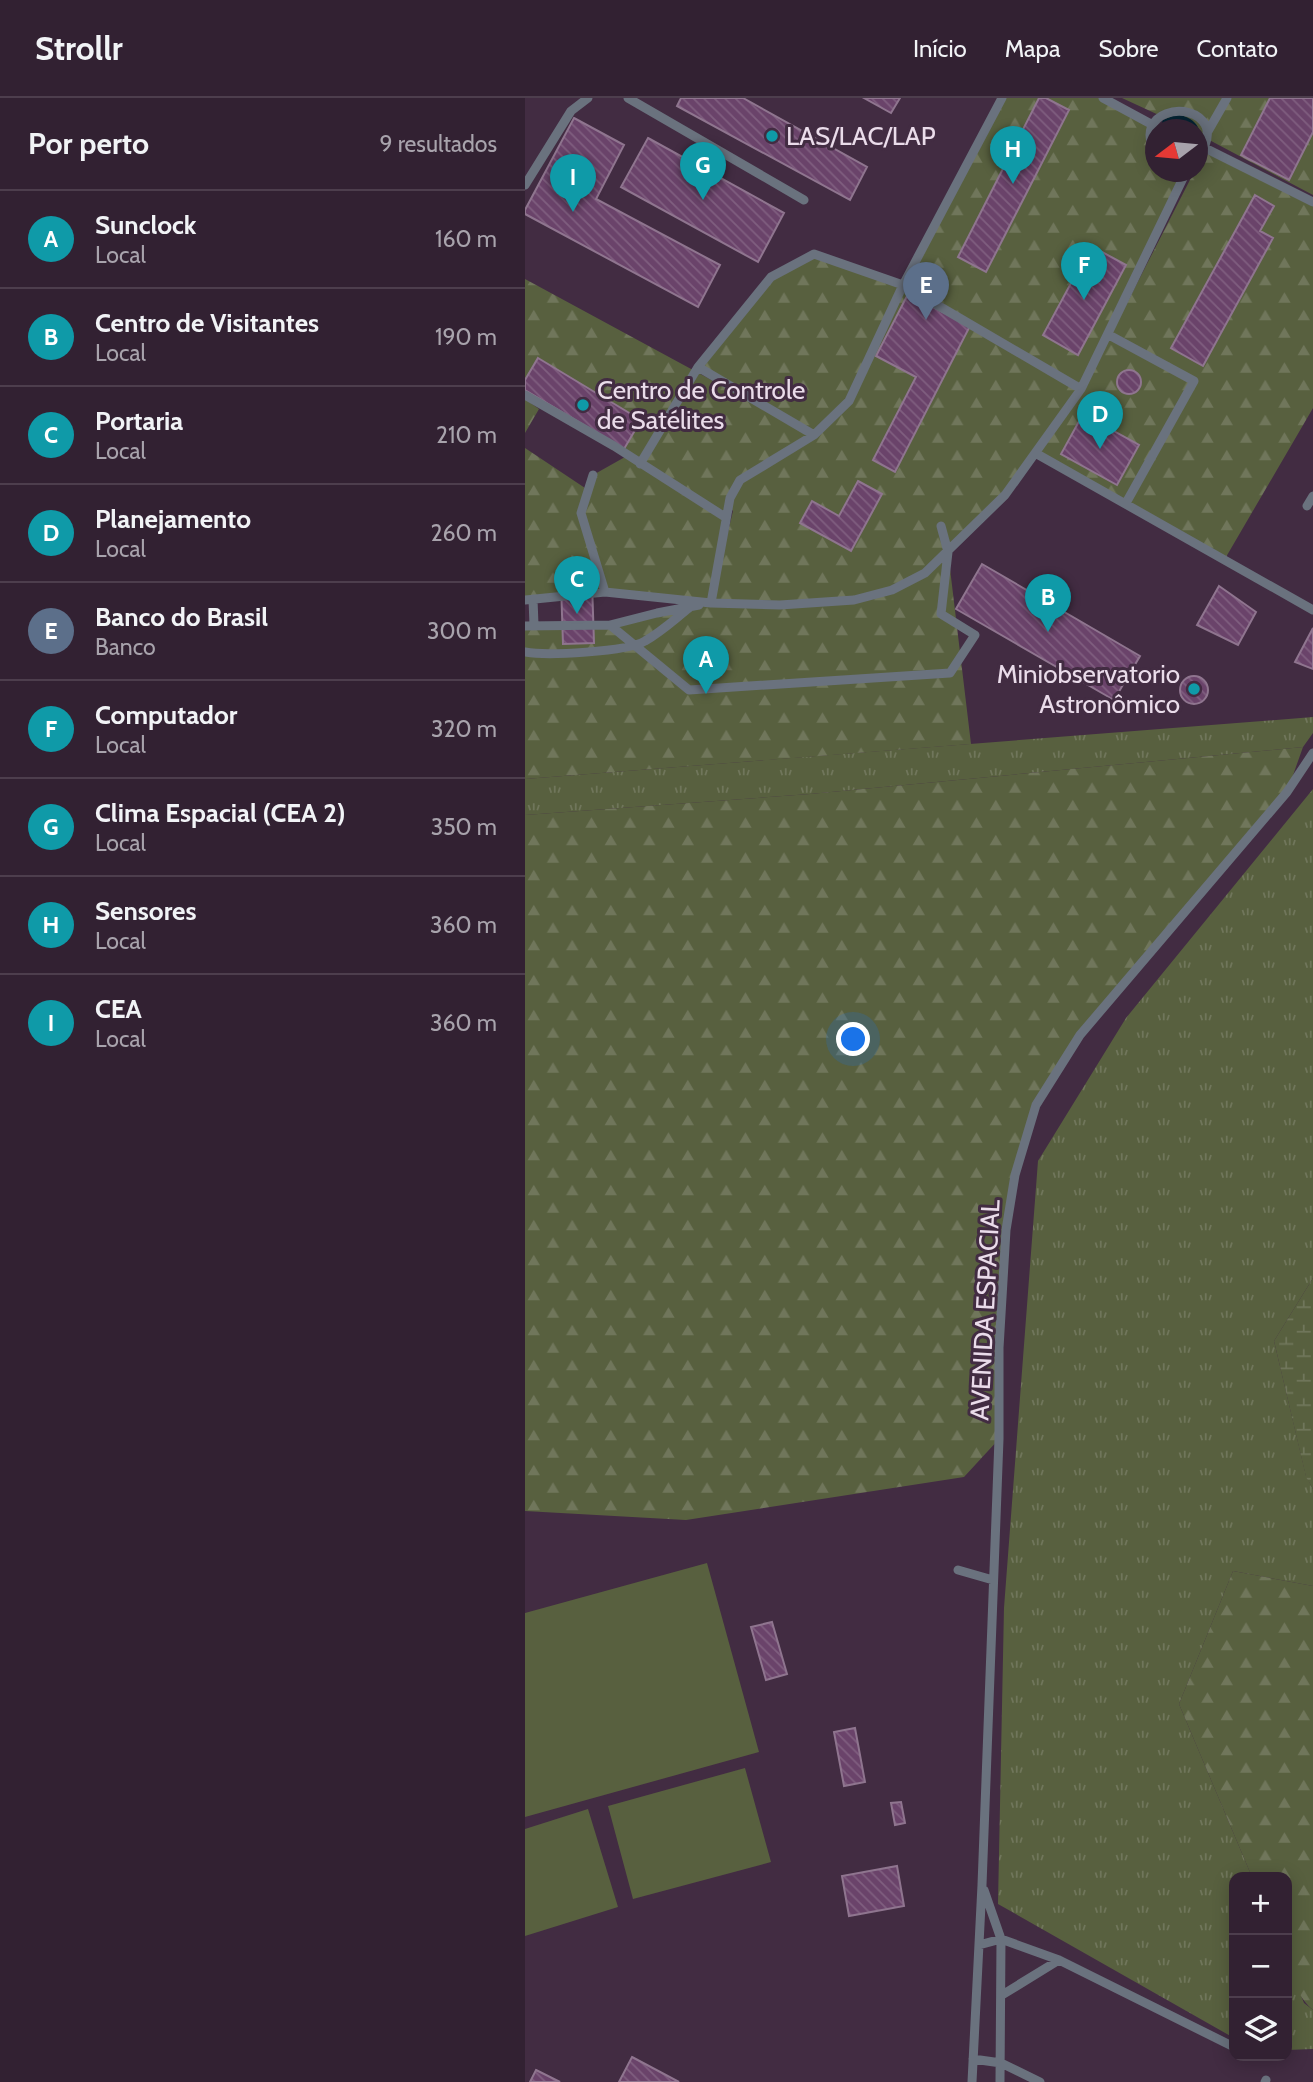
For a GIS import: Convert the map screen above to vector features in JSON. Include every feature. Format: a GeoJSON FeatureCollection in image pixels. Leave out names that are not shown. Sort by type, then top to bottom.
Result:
{"type":"FeatureCollection","features":[{"type":"Feature","properties":{"kind":"lane"},"geometry":{"type":"LineString","coordinates":[[525,185],[571,111],[588,98]]}},
{"type":"Feature","properties":{"kind":"lane"},"geometry":{"type":"LineString","coordinates":[[628,98],[804,200]]}},
{"type":"Feature","properties":{"kind":"lane"},"geometry":{"type":"LineString","coordinates":[[711,603],[725,517],[730,498],[740,480],[814,436],[849,401],[903,285],[1002,98]]}},
{"type":"Feature","properties":{"kind":"lane"},"geometry":{"type":"LineString","coordinates":[[1103,98],[1145,121]]}},
{"type":"Feature","properties":{"kind":"lane"},"geometry":{"type":"LineString","coordinates":[[1208,130],[1227,98]]}},
{"type":"Feature","properties":{"kind":"lane"},"geometry":{"type":"LineString","coordinates":[[1156,119],[1164,110],[1182,106],[1199,115],[1201,119]]}},
{"type":"Feature","properties":{"kind":"lane"},"geometry":{"type":"LineString","coordinates":[[1208,150],[1313,202]]}},
{"type":"Feature","properties":{"kind":"lane"},"geometry":{"type":"LineString","coordinates":[[711,603],[610,625],[530,625],[529,600],[605,592],[711,603],[780,605],[854,600],[893,590],[925,573],[1005,495],[1081,389],[1181,182]]}},
{"type":"Feature","properties":{"kind":"lane"},"geometry":{"type":"LineString","coordinates":[[640,464],[698,368],[771,277],[814,254],[903,285],[1081,389]]}},
{"type":"Feature","properties":{"kind":"lane"},"geometry":{"type":"LineString","coordinates":[[1109,335],[1194,381],[1126,503]]}},
{"type":"Feature","properties":{"kind":"lane"},"geometry":{"type":"LineString","coordinates":[[698,368],[814,436]]}},
{"type":"Feature","properties":{"kind":"lane"},"geometry":{"type":"LineString","coordinates":[[525,396],[725,517]]}},
{"type":"Feature","properties":{"kind":"lane"},"geometry":{"type":"LineString","coordinates":[[1037,453],[1313,610]]}},
{"type":"Feature","properties":{"kind":"lane"},"geometry":{"type":"LineString","coordinates":[[593,475],[581,513],[605,592]]}},
{"type":"Feature","properties":{"kind":"lane"},"geometry":{"type":"LineString","coordinates":[[1307,506],[1313,496]]}},
{"type":"Feature","properties":{"kind":"lane"},"geometry":{"type":"LineString","coordinates":[[610,625],[689,690],[950,673],[975,635],[941,614],[948,552],[941,526]]}},
{"type":"Feature","properties":{"kind":"lane"},"geometry":{"type":"LineString","coordinates":[[525,652],[581,652],[643,643],[691,607]]}},
{"type":"Feature","properties":{"kind":"lane","name":"AVENIDA ESPACIAL"},"geometry":{"type":"LineString","coordinates":[[972,2082],[999,1439],[999,1348],[1006,1230],[1014,1175],[1036,1105],[1080,1035],[1287,792],[1313,753]]}},
{"type":"Feature","properties":{"kind":"lane"},"geometry":{"type":"LineString","coordinates":[[958,1570],[993,1580]]}},
{"type":"Feature","properties":{"kind":"lane","name":"AVENIDA ESPACIAL"},"geometry":{"type":"LineString","coordinates":[[982,1885],[1001,1939],[1000,2082]]}},
{"type":"Feature","properties":{"kind":"lane"},"geometry":{"type":"LineString","coordinates":[[979,1945],[1001,1939],[1059,1960],[1229,2045]]}},
{"type":"Feature","properties":{"kind":"lane"},"geometry":{"type":"LineString","coordinates":[[1002,1995],[1059,1960]]}},
{"type":"Feature","properties":{"kind":"lane"},"geometry":{"type":"LineString","coordinates":[[973,2059],[1001,2063],[1039,2082]]}},
{"type":"Feature","properties":{"kind":"green space"},"geometry":{"type":"Polygon","coordinates":[[[1005,98],[1100,98],[1145,120],[1145,182],[1184,182],[1080,388],[1037,454],[948,552],[971,744],[525,779],[525,629],[610,625],[708,604],[605,592],[525,599],[525,448],[588,490],[593,475],[625,457],[525,396],[525,279],[789,422],[698,367],[771,277],[814,254],[907,283],[1005,98]],[[733,510],[725,517],[714,589],[733,510]]]}},
{"type":"Feature","properties":{"kind":"green space"},"geometry":{"type":"Polygon","coordinates":[[[1122,98],[1313,98],[1313,195],[1208,139],[1208,119],[1167,119],[1122,98]]]}},
{"type":"Feature","properties":{"kind":"green space"},"geometry":{"type":"Polygon","coordinates":[[[1208,152],[1313,204],[1313,408],[1226,557],[1039,453],[1083,389],[1189,182],[1208,182],[1208,152]]]}},
{"type":"Feature","properties":{"kind":"green space"},"geometry":{"type":"Polygon","coordinates":[[[525,399],[539,409],[525,433],[525,399]]]}},
{"type":"Feature","properties":{"kind":"green space"},"geometry":{"type":"Polygon","coordinates":[[[1313,717],[1313,733],[1303,747],[810,794],[525,815],[525,779],[1313,717]]]}},
{"type":"Feature","properties":{"kind":"green space"},"geometry":{"type":"Polygon","coordinates":[[[1303,747],[1287,792],[1080,1035],[1036,1105],[1006,1230],[999,1439],[964,1477],[686,1520],[525,1511],[525,815],[810,794],[1303,747]]]}},
{"type":"Feature","properties":{"kind":"green space"},"geometry":{"type":"Polygon","coordinates":[[[1313,789],[1313,1278],[1274,1341],[1306,1476],[1313,1489],[1313,1586],[1233,1571],[1179,1704],[1250,1872],[1229,1872],[1229,2035],[998,1904],[1004,1608],[1038,1161],[1126,1018],[1313,789]]]}},
{"type":"Feature","properties":{"kind":"green space"},"geometry":{"type":"Polygon","coordinates":[[[1313,1278],[1313,1489],[1306,1477],[1274,1341],[1313,1278]]]}},
{"type":"Feature","properties":{"kind":"green space"},"geometry":{"type":"Polygon","coordinates":[[[707,1563],[759,1752],[525,1817],[525,1613],[707,1563]]]}},
{"type":"Feature","properties":{"kind":"green space"},"geometry":{"type":"Polygon","coordinates":[[[1233,1571],[1313,1586],[1313,2010],[1302,1997],[1292,1976],[1292,1872],[1250,1872],[1179,1704],[1233,1571]]]}},
{"type":"Feature","properties":{"kind":"green space"},"geometry":{"type":"Polygon","coordinates":[[[745,1768],[771,1862],[633,1899],[608,1806],[745,1768]]]}},
{"type":"Feature","properties":{"kind":"green space"},"geometry":{"type":"Polygon","coordinates":[[[588,1809],[618,1907],[525,1936],[525,1829],[588,1809]]]}},
{"type":"Feature","properties":{"kind":"green space"},"geometry":{"type":"Polygon","coordinates":[[[1292,1973],[1304,2003],[1313,2010],[1313,2049],[1292,2050],[1292,1973]]]}},
{"type":"Feature","properties":{"kind":"water"},"geometry":{"type":"Polygon","coordinates":[[[1177,114],[1190,119],[1165,119],[1177,114]]]}},
{"type":"Feature","properties":{"kind":"building","name":"LAS/LAC/LAP"},"geometry":{"type":"Polygon","coordinates":[[[681,98],[743,98],[867,167],[850,200],[677,106],[681,98]]]}},
{"type":"Feature","properties":{"kind":"building"},"geometry":{"type":"Polygon","coordinates":[[[864,98],[900,98],[891,113],[864,98]]]}},
{"type":"Feature","properties":{"kind":"building"},"geometry":{"type":"Polygon","coordinates":[[[1039,98],[1046,98],[1069,110],[986,272],[958,257],[1039,98]]]}},
{"type":"Feature","properties":{"kind":"building"},"geometry":{"type":"Polygon","coordinates":[[[1270,98],[1313,98],[1313,132],[1289,180],[1241,155],[1270,98]]]}},
{"type":"Feature","properties":{"kind":"building"},"geometry":{"type":"Polygon","coordinates":[[[574,118],[624,145],[596,199],[720,265],[698,307],[525,214],[574,118]]]}},
{"type":"Feature","properties":{"kind":"building"},"geometry":{"type":"Polygon","coordinates":[[[648,138],[784,213],[758,262],[621,187],[648,138]]]}},
{"type":"Feature","properties":{"kind":"building"},"geometry":{"type":"Polygon","coordinates":[[[1255,195],[1274,206],[1260,231],[1273,238],[1203,366],[1171,348],[1255,195]]]}},
{"type":"Feature","properties":{"kind":"building"},"geometry":{"type":"Polygon","coordinates":[[[1091,246],[1126,265],[1078,355],[1043,335],[1091,246]]]}},
{"type":"Feature","properties":{"kind":"building"},"geometry":{"type":"Polygon","coordinates":[[[908,294],[970,326],[895,472],[873,460],[916,377],[876,356],[908,294]]]}},
{"type":"Feature","properties":{"kind":"building","name":"Centro de Controle de Satélites"},"geometry":{"type":"Polygon","coordinates":[[[538,358],[641,420],[624,449],[525,390],[525,380],[538,358]]]}},
{"type":"Feature","properties":{"kind":"building"},"geometry":{"type":"Polygon","coordinates":[[[1124,370],[1134,370],[1141,377],[1141,387],[1134,394],[1124,394],[1117,387],[1117,377],[1124,370]]]}},
{"type":"Feature","properties":{"kind":"building"},"geometry":{"type":"Polygon","coordinates":[[[1083,414],[1139,445],[1117,485],[1061,454],[1083,414]]]}},
{"type":"Feature","properties":{"kind":"building"},"geometry":{"type":"Polygon","coordinates":[[[858,481],[882,494],[851,551],[800,523],[812,501],[839,516],[858,481]]]}},
{"type":"Feature","properties":{"kind":"building"},"geometry":{"type":"Polygon","coordinates":[[[982,564],[1140,656],[1114,700],[956,609],[982,564]]]}},
{"type":"Feature","properties":{"kind":"building"},"geometry":{"type":"Polygon","coordinates":[[[592,583],[594,643],[563,644],[561,584],[592,583]]]}},
{"type":"Feature","properties":{"kind":"building"},"geometry":{"type":"Polygon","coordinates":[[[1219,586],[1256,612],[1238,645],[1197,625],[1219,586]]]}},
{"type":"Feature","properties":{"kind":"building"},"geometry":{"type":"Polygon","coordinates":[[[1313,628],[1313,669],[1295,662],[1313,628]]]}},
{"type":"Feature","properties":{"kind":"building","name":"Miniobservatorio Astronômico"},"geometry":{"type":"Polygon","coordinates":[[[1194,676],[1204,680],[1208,690],[1204,700],[1194,704],[1184,700],[1180,690],[1184,680],[1194,676]]]}},
{"type":"Feature","properties":{"kind":"building"},"geometry":{"type":"Polygon","coordinates":[[[772,1622],[787,1674],[766,1680],[751,1627],[772,1622]]]}},
{"type":"Feature","properties":{"kind":"building"},"geometry":{"type":"Polygon","coordinates":[[[855,1728],[865,1782],[844,1786],[834,1732],[855,1728]]]}},
{"type":"Feature","properties":{"kind":"building"},"geometry":{"type":"Polygon","coordinates":[[[901,1802],[905,1823],[895,1825],[891,1803],[901,1802]]]}},
{"type":"Feature","properties":{"kind":"building"},"geometry":{"type":"Polygon","coordinates":[[[897,1866],[904,1906],[849,1916],[842,1876],[897,1866]]]}},
{"type":"Feature","properties":{"kind":"building"},"geometry":{"type":"Polygon","coordinates":[[[632,2057],[679,2082],[619,2082],[632,2057]]]}},
{"type":"Feature","properties":{"kind":"building"},"geometry":{"type":"Polygon","coordinates":[[[536,2070],[560,2082],[530,2082],[536,2070]]]}},
{"type":"Feature","properties":{"kind":"place","name":"LAS/LAC/LAP"},"geometry":{"type":"Point","coordinates":[772,136]}},
{"type":"Feature","properties":{"kind":"place","name":"Sensores"},"geometry":{"type":"Point","coordinates":[1013,184]}},
{"type":"Feature","properties":{"kind":"place","name":"Clima Espacial (CEA 2)"},"geometry":{"type":"Point","coordinates":[703,200]}},
{"type":"Feature","properties":{"kind":"place","name":"CEA"},"geometry":{"type":"Point","coordinates":[573,212]}},
{"type":"Feature","properties":{"kind":"place","name":"Computador"},"geometry":{"type":"Point","coordinates":[1084,300]}},
{"type":"Feature","properties":{"kind":"place","name":"Banco do Brasil"},"geometry":{"type":"Point","coordinates":[926,320]}},
{"type":"Feature","properties":{"kind":"place","name":"Centro de Controle de Satélites"},"geometry":{"type":"Point","coordinates":[583,405]}},
{"type":"Feature","properties":{"kind":"place","name":"Planejamento"},"geometry":{"type":"Point","coordinates":[1100,449]}},
{"type":"Feature","properties":{"kind":"place","name":"Portaria"},"geometry":{"type":"Point","coordinates":[577,614]}},
{"type":"Feature","properties":{"kind":"place","name":"Centro de Visitantes"},"geometry":{"type":"Point","coordinates":[1048,632]}},
{"type":"Feature","properties":{"kind":"place","name":"Miniobservatorio Astronômico"},"geometry":{"type":"Point","coordinates":[1194,689]}},
{"type":"Feature","properties":{"kind":"place","name":"Sunclock"},"geometry":{"type":"Point","coordinates":[706,694]}}]}
